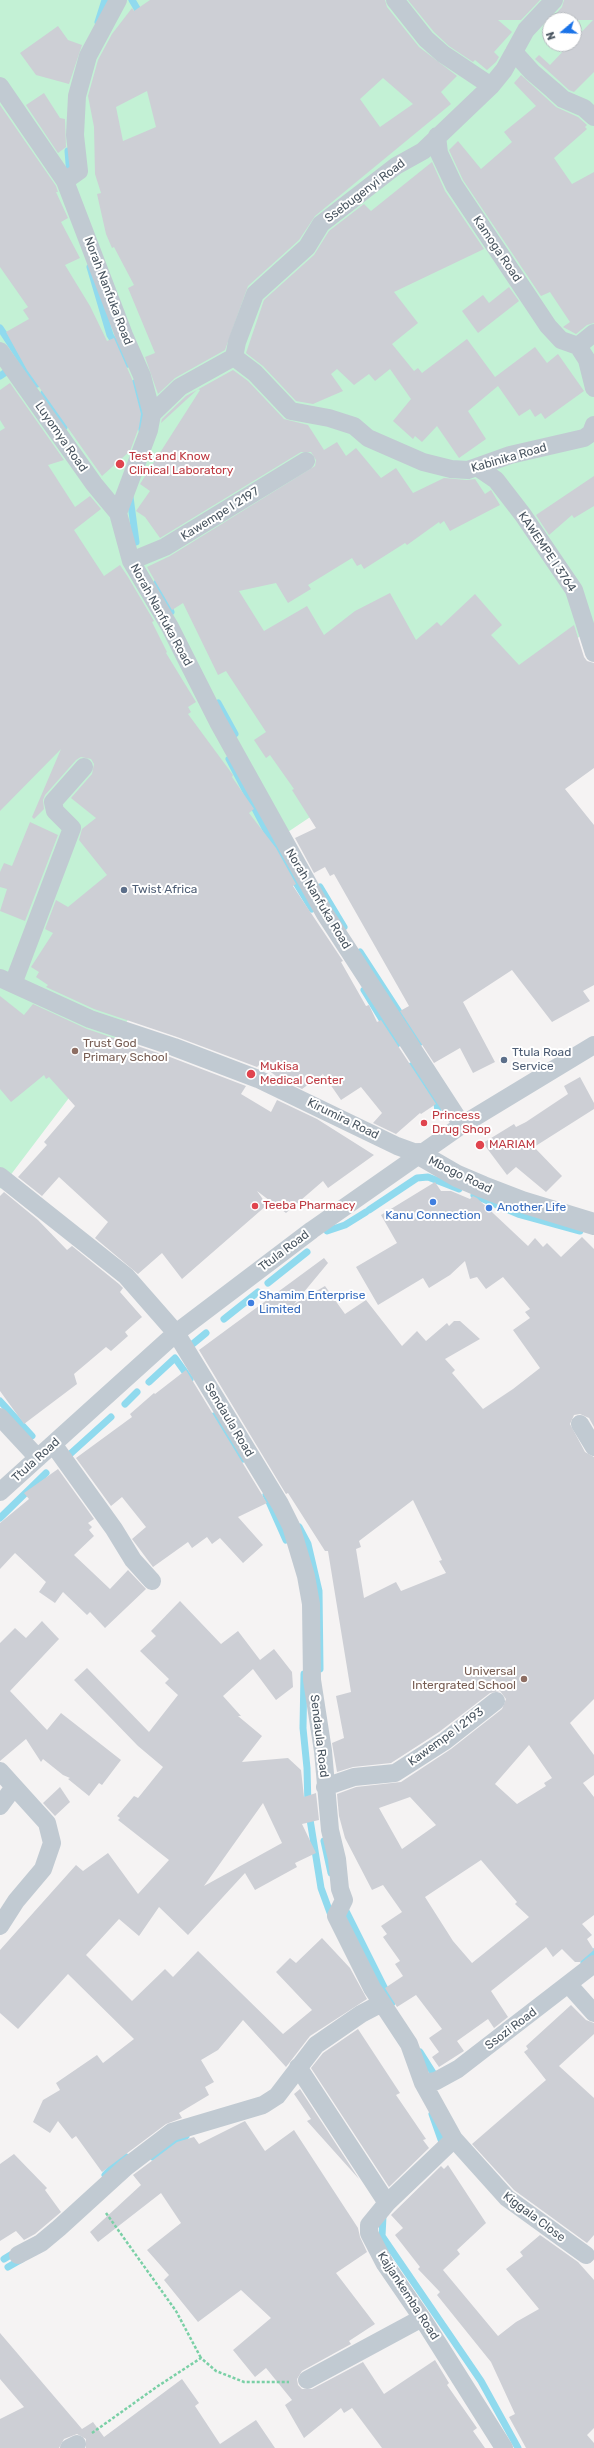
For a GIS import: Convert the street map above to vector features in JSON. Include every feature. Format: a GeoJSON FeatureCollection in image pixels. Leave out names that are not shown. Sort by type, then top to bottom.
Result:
{"type":"FeatureCollection","features":[{"type":"Feature","properties":{"kind":"street"},"geometry":{"type":"LineString","coordinates":[[65,181],[79,171],[75,135],[77,96],[88,56],[118,0]]}},
{"type":"Feature","properties":{"kind":"street"},"geometry":{"type":"LineString","coordinates":[[395,0],[426,39],[443,54],[491,86]]}},
{"type":"Feature","properties":{"kind":"street","name":"Ssebugenyi Road"},"geometry":{"type":"LineString","coordinates":[[234,357],[237,342],[255,294],[307,247],[321,224],[396,166],[423,151],[491,86],[504,70],[526,30],[554,0]]}},
{"type":"Feature","properties":{"kind":"street"},"geometry":{"type":"LineString","coordinates":[[514,52],[532,72],[563,99],[584,108],[594,117]]}},
{"type":"Feature","properties":{"kind":"street","name":"Norah Nanfuka Road"},"geometry":{"type":"LineString","coordinates":[[0,86],[65,181],[124,336],[142,376],[152,414],[149,430],[118,513],[131,561],[170,627],[218,722],[325,914],[462,1125]]}},
{"type":"Feature","properties":{"kind":"street","name":"Kamoga Road"},"geometry":{"type":"LineString","coordinates":[[437,136],[439,153],[454,185],[548,326],[561,340],[578,346]]}},
{"type":"Feature","properties":{"kind":"street"},"geometry":{"type":"LineString","coordinates":[[594,333],[578,346],[586,360],[594,388]]}},
{"type":"Feature","properties":{"kind":"street"},"geometry":{"type":"LineString","coordinates":[[152,414],[180,387],[234,357]]}},
{"type":"Feature","properties":{"kind":"street","name":"Kabinika Road"},"geometry":{"type":"LineString","coordinates":[[234,357],[255,373],[291,411],[329,418],[354,426],[368,438],[423,462],[451,469],[468,470],[510,455],[584,438],[590,433],[594,425]]}},
{"type":"Feature","properties":{"kind":"street","name":"Luyomya Road"},"geometry":{"type":"LineString","coordinates":[[2,358],[94,484],[118,513]]}},
{"type":"Feature","properties":{"kind":"street","name":"Kawempe I 2197"},"geometry":{"type":"LineString","coordinates":[[131,561],[165,547],[306,461]]}},
{"type":"Feature","properties":{"kind":"street","name":"KAWEMPE I 3764"},"geometry":{"type":"LineString","coordinates":[[477,467],[500,486],[523,515],[574,590],[594,653]]}},
{"type":"Feature","properties":{"kind":"street"},"geometry":{"type":"LineString","coordinates":[[7,981],[72,828],[55,811],[53,802],[84,768]]}},
{"type":"Feature","properties":{"kind":"street","name":"Kirumira Road"},"geometry":{"type":"LineString","coordinates":[[7,981],[90,1019],[174,1047],[258,1079],[397,1146],[419,1154]]}},
{"type":"Feature","properties":{"kind":"street","name":"Ttula Road"},"geometry":{"type":"LineString","coordinates":[[0,1492],[176,1333],[312,1230],[462,1125],[594,1045]]}},
{"type":"Feature","properties":{"kind":"street","name":"Mbogo Road"},"geometry":{"type":"LineString","coordinates":[[419,1154],[457,1176],[483,1187],[522,1202],[594,1224]]}},
{"type":"Feature","properties":{"kind":"street","name":"Sendaula Road"},"geometry":{"type":"LineString","coordinates":[[0,1176],[126,1276],[176,1333],[280,1504],[291,1526],[306,1576],[311,1604],[312,1680],[324,1751],[325,1787],[330,1830],[337,1859],[340,1889],[344,1900],[336,1916],[382,2003],[409,2044],[423,2083],[454,2139]]}},
{"type":"Feature","properties":{"kind":"street"},"geometry":{"type":"LineString","coordinates":[[0,1417],[38,1458]]}},
{"type":"Feature","properties":{"kind":"street"},"geometry":{"type":"LineString","coordinates":[[580,1424],[594,1447]]}},
{"type":"Feature","properties":{"kind":"street"},"geometry":{"type":"LineString","coordinates":[[53,1444],[114,1529],[133,1560],[152,1581]]}},
{"type":"Feature","properties":{"kind":"street","name":"Kawempe I 2193"},"geometry":{"type":"LineString","coordinates":[[325,1787],[354,1777],[394,1773],[445,1741],[496,1701]]}},
{"type":"Feature","properties":{"kind":"street"},"geometry":{"type":"LineString","coordinates":[[0,1771],[47,1824],[52,1843],[43,1869],[16,1901],[0,1926]]}},
{"type":"Feature","properties":{"kind":"street"},"geometry":{"type":"LineString","coordinates":[[0,1806],[14,1788]]}},
{"type":"Feature","properties":{"kind":"street","name":"Ssozi Road"},"geometry":{"type":"LineString","coordinates":[[423,2083],[436,2081],[458,2070],[594,1964]]}},
{"type":"Feature","properties":{"kind":"street"},"geometry":{"type":"LineString","coordinates":[[569,1985],[594,2014]]}},
{"type":"Feature","properties":{"kind":"street"},"geometry":{"type":"LineString","coordinates":[[18,2255],[41,2243],[94,2196],[172,2132],[263,2105],[277,2096],[298,2067],[316,2046],[329,2034],[382,2003]]}},
{"type":"Feature","properties":{"kind":"street"},"geometry":{"type":"LineString","coordinates":[[298,2067],[387,2203]]}},
{"type":"Feature","properties":{"kind":"street","name":"Kajjankemba Road"},"geometry":{"type":"LineString","coordinates":[[454,2139],[387,2203],[368,2225],[369,2232],[385,2264],[422,2318],[504,2448]]}},
{"type":"Feature","properties":{"kind":"street","name":"Kiggala Close"},"geometry":{"type":"LineString","coordinates":[[454,2139],[507,2198],[586,2256]]}},
{"type":"Feature","properties":{"kind":"street"},"geometry":{"type":"LineString","coordinates":[[307,2380],[422,2318]]}},
{"type":"Feature","properties":{"kind":"path"},"geometry":{"type":"LineString","coordinates":[[94,2196],[176,2311],[201,2358],[216,2371],[244,2382],[264,2384],[307,2380]]}},
{"type":"Feature","properties":{"kind":"path"},"geometry":{"type":"LineString","coordinates":[[73,2446],[158,2386],[201,2358]]}},
{"type":"Feature","properties":{"kind":"green space"},"geometry":{"type":"Polygon","coordinates":[[[0,0],[594,0],[594,627],[252,856],[0,1189],[0,0]]]}},
{"type":"Feature","properties":{"kind":"building"},"geometry":{"type":"Polygon","coordinates":[[[150,0],[385,0],[387,7],[419,47],[457,76],[441,92],[451,104],[315,216],[299,240],[248,286],[225,350],[175,378],[158,394],[145,357],[155,353],[128,288],[134,285],[114,247],[112,248],[106,234],[97,194],[101,193],[95,174],[94,127],[88,96],[98,60],[112,34],[132,8],[134,11],[150,0]],[[383,78],[360,99],[380,127],[413,104],[383,78]],[[147,91],[116,107],[123,141],[156,127],[147,91]]]}},
{"type":"Feature","properties":{"kind":"building"},"geometry":{"type":"Polygon","coordinates":[[[408,0],[540,0],[521,20],[498,20],[512,32],[494,52],[499,57],[487,70],[475,60],[473,62],[449,46],[434,32],[408,0]]]}},
{"type":"Feature","properties":{"kind":"building"},"geometry":{"type":"Polygon","coordinates":[[[564,0],[594,0],[594,72],[574,92],[569,90],[535,59],[539,55],[550,65],[562,52],[582,52],[582,32],[593,20],[582,20],[582,12],[557,12],[562,7],[564,0]]]}},
{"type":"Feature","properties":{"kind":"building"},"geometry":{"type":"Polygon","coordinates":[[[58,26],[68,40],[82,45],[69,84],[36,75],[20,53],[58,26]]]}},
{"type":"Feature","properties":{"kind":"building"},"geometry":{"type":"Polygon","coordinates":[[[521,75],[556,107],[578,117],[587,125],[585,127],[587,129],[554,158],[572,184],[594,172],[594,323],[587,325],[576,334],[563,327],[570,322],[550,292],[541,296],[463,180],[449,150],[458,141],[481,169],[512,142],[504,132],[536,106],[514,83],[521,75]]]}},
{"type":"Feature","properties":{"kind":"building"},"geometry":{"type":"Polygon","coordinates":[[[44,93],[60,118],[65,119],[66,147],[58,153],[26,105],[44,93]]]}},
{"type":"Feature","properties":{"kind":"building"},"geometry":{"type":"Polygon","coordinates":[[[0,105],[56,186],[58,192],[56,192],[68,218],[61,222],[80,258],[65,265],[90,306],[107,341],[114,338],[132,379],[141,414],[139,427],[130,451],[102,476],[27,370],[6,332],[29,319],[23,310],[28,307],[0,267],[0,105]]]}},
{"type":"Feature","properties":{"kind":"building"},"geometry":{"type":"Polygon","coordinates":[[[432,162],[445,191],[484,249],[394,292],[418,323],[392,344],[414,371],[418,368],[422,373],[467,339],[495,377],[535,347],[547,363],[558,354],[584,391],[545,419],[541,413],[535,417],[530,409],[519,416],[498,386],[468,411],[486,439],[459,458],[437,426],[422,442],[415,436],[413,439],[393,421],[411,399],[390,369],[375,381],[369,374],[354,385],[337,369],[331,374],[343,391],[313,404],[296,401],[263,366],[246,353],[264,300],[314,255],[329,231],[364,204],[371,211],[432,162]]]}},
{"type":"Feature","properties":{"kind":"building"},"geometry":{"type":"Polygon","coordinates":[[[509,287],[519,301],[478,333],[462,311],[483,295],[489,303],[509,287]]]}},
{"type":"Feature","properties":{"kind":"building"},"geometry":{"type":"Polygon","coordinates":[[[233,370],[248,381],[284,419],[308,425],[324,450],[337,442],[346,456],[356,448],[381,478],[396,468],[413,493],[444,478],[467,480],[475,479],[485,494],[491,490],[500,505],[450,531],[444,521],[440,524],[439,522],[407,545],[405,543],[364,569],[361,564],[357,566],[352,558],[308,585],[311,589],[288,603],[276,583],[239,591],[264,631],[307,606],[324,635],[355,611],[390,593],[416,640],[437,622],[441,626],[475,594],[502,625],[491,635],[519,665],[574,625],[584,657],[587,661],[594,663],[594,768],[565,789],[594,825],[594,985],[583,991],[590,1001],[552,1022],[512,970],[463,1002],[495,1062],[473,1073],[460,1048],[434,1063],[400,1011],[409,1006],[334,874],[330,876],[325,867],[314,873],[295,838],[316,828],[292,790],[294,789],[270,755],[266,758],[254,740],[266,732],[226,671],[218,675],[183,603],[172,610],[147,567],[170,556],[315,466],[316,460],[311,452],[301,452],[160,538],[145,517],[136,511],[150,491],[140,484],[200,390],[198,389],[233,370]]]}},
{"type":"Feature","properties":{"kind":"building"},"geometry":{"type":"Polygon","coordinates":[[[10,383],[64,460],[48,465],[75,507],[90,496],[101,509],[74,530],[104,576],[120,565],[128,577],[154,621],[152,622],[167,652],[166,653],[196,702],[188,707],[191,712],[188,714],[233,775],[232,777],[254,809],[249,813],[276,848],[296,884],[293,886],[343,961],[341,962],[366,1006],[369,1005],[377,1022],[381,1020],[436,1104],[421,1114],[420,1113],[396,1134],[373,1123],[382,1113],[361,1087],[341,1100],[323,1074],[302,1089],[276,1076],[260,1064],[257,1067],[177,1037],[94,1009],[46,987],[48,985],[36,977],[39,972],[31,967],[53,933],[45,929],[56,900],[68,907],[107,875],[79,840],[82,829],[96,818],[71,798],[92,774],[94,764],[91,759],[81,757],[76,760],[45,795],[43,800],[44,809],[34,819],[32,817],[61,749],[0,811],[0,431],[5,428],[0,420],[0,390],[10,383]]]}},
{"type":"Feature","properties":{"kind":"building"},"geometry":{"type":"Polygon","coordinates":[[[197,390],[161,423],[162,419],[186,396],[197,390]]]}},
{"type":"Feature","properties":{"kind":"building"},"geometry":{"type":"Polygon","coordinates":[[[594,476],[594,506],[574,518],[572,515],[549,535],[536,515],[594,476]]]}},
{"type":"Feature","properties":{"kind":"building"},"geometry":{"type":"Polygon","coordinates":[[[30,822],[58,835],[25,921],[0,911],[7,889],[0,887],[0,872],[4,863],[12,866],[30,822]]]}},
{"type":"Feature","properties":{"kind":"building"},"geometry":{"type":"Polygon","coordinates":[[[0,996],[24,1015],[33,1004],[87,1029],[170,1057],[246,1086],[241,1094],[271,1112],[277,1100],[317,1119],[374,1155],[328,1188],[323,1181],[286,1213],[257,1191],[267,1205],[182,1279],[162,1253],[138,1274],[95,1238],[108,1222],[59,1177],[42,1196],[18,1177],[47,1145],[44,1142],[75,1106],[49,1077],[46,1079],[44,1075],[11,1102],[0,1089],[0,996]]]}},
{"type":"Feature","properties":{"kind":"building"},"geometry":{"type":"Polygon","coordinates":[[[580,1077],[594,1103],[594,1109],[534,1147],[562,1176],[546,1192],[516,1167],[507,1175],[483,1143],[514,1124],[516,1127],[526,1122],[568,1094],[564,1086],[580,1077]]]}},
{"type":"Feature","properties":{"kind":"building"},"geometry":{"type":"Polygon","coordinates":[[[435,1182],[441,1191],[451,1191],[470,1199],[473,1196],[477,1198],[528,1246],[535,1238],[543,1247],[547,1243],[561,1257],[582,1237],[594,1249],[594,1427],[589,1418],[580,1414],[574,1415],[570,1424],[585,1452],[594,1457],[594,1699],[570,1723],[594,1755],[594,1775],[583,1783],[594,1797],[594,1915],[582,1924],[592,1935],[587,1939],[594,1950],[580,1962],[575,1962],[562,1949],[553,1957],[546,1947],[491,1991],[508,2017],[494,2028],[488,2019],[457,2041],[464,2051],[439,2067],[432,2057],[439,2052],[429,2038],[442,2029],[416,1995],[397,2007],[385,1988],[403,1976],[395,1964],[400,1961],[383,1937],[387,1934],[381,1926],[402,1912],[383,1885],[372,1890],[345,1838],[339,1816],[337,1794],[356,1787],[401,1782],[451,1749],[502,1709],[506,1699],[500,1691],[490,1693],[439,1732],[391,1763],[353,1767],[337,1772],[332,1743],[344,1738],[336,1696],[351,1692],[328,1551],[325,1551],[288,1493],[286,1494],[199,1350],[324,1258],[328,1263],[294,1304],[325,1286],[345,1314],[366,1300],[402,1346],[417,1331],[426,1341],[447,1323],[449,1326],[454,1321],[460,1321],[480,1339],[445,1359],[455,1370],[452,1373],[483,1409],[513,1389],[540,1368],[513,1330],[530,1318],[525,1312],[530,1309],[503,1277],[486,1289],[477,1277],[470,1279],[465,1261],[450,1275],[429,1288],[423,1278],[378,1305],[356,1267],[397,1243],[381,1215],[435,1182]],[[413,1500],[359,1541],[361,1547],[356,1549],[364,1598],[396,1582],[401,1591],[446,1573],[439,1561],[442,1560],[413,1500]],[[529,1745],[495,1784],[517,1804],[546,1786],[544,1783],[552,1778],[529,1745]],[[410,1797],[379,1808],[402,1849],[436,1825],[410,1797]],[[481,1860],[425,1897],[453,1941],[472,1963],[529,1917],[515,1904],[517,1902],[481,1860]]]}},
{"type":"Feature","properties":{"kind":"building"},"geometry":{"type":"Polygon","coordinates":[[[4,1192],[38,1220],[67,1250],[72,1246],[119,1284],[123,1288],[120,1292],[142,1317],[125,1332],[128,1336],[111,1351],[106,1347],[74,1374],[77,1384],[24,1424],[0,1391],[0,1196],[4,1192]]]}},
{"type":"Feature","properties":{"kind":"building"},"geometry":{"type":"Polygon","coordinates":[[[186,1370],[267,1503],[238,1517],[263,1545],[243,1563],[220,1538],[212,1544],[207,1537],[192,1548],[188,1542],[153,1567],[132,1539],[146,1527],[122,1497],[111,1506],[76,1458],[132,1417],[130,1414],[154,1393],[155,1394],[186,1370]]]}},
{"type":"Feature","properties":{"kind":"building"},"geometry":{"type":"Polygon","coordinates":[[[58,1469],[94,1519],[88,1523],[92,1527],[89,1530],[94,1536],[74,1555],[110,1589],[128,1570],[146,1589],[105,1628],[90,1612],[87,1615],[63,1592],[55,1603],[39,1592],[46,1582],[15,1553],[0,1569],[0,1523],[29,1499],[24,1493],[58,1469]]]}},
{"type":"Feature","properties":{"kind":"building"},"geometry":{"type":"Polygon","coordinates":[[[180,1601],[221,1644],[238,1631],[260,1660],[274,1649],[292,1672],[293,1687],[276,1700],[253,1669],[223,1696],[241,1716],[238,1716],[262,1736],[242,1762],[288,1758],[301,1770],[304,1797],[316,1793],[319,1820],[302,1824],[316,1853],[295,1863],[297,1867],[255,1890],[245,1873],[188,1935],[159,1907],[139,1936],[119,1919],[86,1955],[132,2001],[165,1969],[173,1977],[198,1951],[283,2034],[312,2010],[276,1972],[290,1958],[296,1963],[322,1938],[350,1968],[367,1999],[310,2036],[286,2067],[243,2020],[218,2050],[201,2060],[214,2082],[205,2087],[209,2095],[179,2113],[182,2118],[166,2124],[102,2172],[76,2136],[72,2139],[58,2121],[50,2133],[33,2122],[43,2100],[60,2090],[56,2083],[97,2055],[103,2063],[134,2039],[68,1974],[18,2029],[0,2013],[0,1950],[76,1865],[83,1871],[108,1853],[138,1894],[169,1860],[118,1820],[120,1818],[117,1816],[134,1796],[138,1798],[163,1767],[138,1746],[74,1680],[87,1668],[149,1732],[178,1695],[165,1683],[169,1679],[140,1651],[156,1636],[151,1631],[180,1601]],[[263,1803],[204,1886],[282,1843],[263,1803]]]}},
{"type":"Feature","properties":{"kind":"building"},"geometry":{"type":"Polygon","coordinates":[[[42,1621],[59,1639],[10,1691],[47,1730],[61,1713],[121,1760],[102,1785],[99,1783],[89,1796],[68,1779],[70,1778],[63,1775],[43,1759],[41,1762],[26,1739],[0,1761],[0,1643],[15,1628],[26,1638],[42,1621]]]}},
{"type":"Feature","properties":{"kind":"building"},"geometry":{"type":"Polygon","coordinates":[[[60,1787],[70,1802],[55,1816],[43,1803],[60,1787]]]}},
{"type":"Feature","properties":{"kind":"building"},"geometry":{"type":"Polygon","coordinates":[[[571,2005],[586,2020],[594,2023],[594,2034],[559,2066],[594,2098],[594,2235],[587,2243],[514,2190],[472,2144],[546,2080],[524,2052],[528,2049],[526,2046],[571,2005]]]}},
{"type":"Feature","properties":{"kind":"building"},"geometry":{"type":"Polygon","coordinates":[[[358,2029],[400,2093],[396,2095],[426,2139],[423,2140],[429,2148],[389,2187],[311,2068],[323,2053],[358,2029]]]}},
{"type":"Feature","properties":{"kind":"building"},"geometry":{"type":"Polygon","coordinates":[[[300,2089],[359,2179],[307,2121],[311,2119],[294,2094],[300,2089]]]}},
{"type":"Feature","properties":{"kind":"building"},"geometry":{"type":"Polygon","coordinates":[[[245,2121],[265,2151],[294,2130],[358,2228],[360,2237],[367,2252],[336,2273],[375,2324],[349,2341],[351,2344],[302,2371],[297,2379],[298,2385],[302,2389],[312,2389],[363,2362],[384,2394],[435,2360],[449,2383],[447,2385],[477,2428],[473,2431],[485,2448],[382,2448],[352,2408],[344,2413],[341,2408],[304,2438],[285,2405],[292,2400],[266,2368],[255,2377],[233,2350],[271,2318],[241,2290],[198,2322],[164,2280],[169,2275],[147,2250],[181,2223],[161,2193],[98,2242],[90,2232],[141,2185],[133,2175],[177,2142],[194,2137],[199,2144],[245,2121]]]}},
{"type":"Feature","properties":{"kind":"building"},"geometry":{"type":"Polygon","coordinates":[[[14,2154],[47,2188],[45,2190],[61,2212],[35,2234],[24,2240],[16,2231],[0,2241],[0,2164],[14,2154]]]}},
{"type":"Feature","properties":{"kind":"building"},"geometry":{"type":"Polygon","coordinates":[[[448,2165],[486,2223],[457,2250],[460,2254],[443,2270],[498,2336],[516,2322],[539,2309],[506,2269],[523,2256],[520,2252],[540,2235],[578,2262],[594,2280],[594,2428],[587,2435],[594,2443],[594,2448],[526,2448],[509,2417],[515,2414],[491,2362],[437,2295],[440,2292],[418,2269],[420,2267],[395,2235],[403,2228],[391,2215],[441,2166],[444,2169],[448,2165]]]}},
{"type":"Feature","properties":{"kind":"building"},"geometry":{"type":"Polygon","coordinates":[[[0,2333],[82,2429],[93,2422],[104,2437],[182,2379],[199,2403],[195,2406],[220,2444],[256,2420],[275,2448],[86,2448],[86,2439],[77,2434],[64,2439],[59,2448],[0,2448],[0,2419],[24,2407],[0,2379],[0,2333]]]}},
{"type":"Feature","properties":{"kind":"waterway"},"geometry":{"type":"LineString","coordinates":[[98,22],[105,0]]}},
{"type":"Feature","properties":{"kind":"waterway"},"geometry":{"type":"LineString","coordinates":[[132,0],[142,17]]}},
{"type":"Feature","properties":{"kind":"waterway"},"geometry":{"type":"LineString","coordinates":[[68,151],[70,176]]}},
{"type":"Feature","properties":{"kind":"waterway"},"geometry":{"type":"LineString","coordinates":[[90,267],[110,335],[128,364]]}},
{"type":"Feature","properties":{"kind":"waterway"},"geometry":{"type":"LineString","coordinates":[[0,328],[37,384]]}},
{"type":"Feature","properties":{"kind":"waterway"},"geometry":{"type":"LineString","coordinates":[[0,376],[12,368]]}},
{"type":"Feature","properties":{"kind":"waterway"},"geometry":{"type":"LineString","coordinates":[[135,383],[142,430]]}},
{"type":"Feature","properties":{"kind":"waterway"},"geometry":{"type":"LineString","coordinates":[[44,393],[64,427]]}},
{"type":"Feature","properties":{"kind":"waterway"},"geometry":{"type":"LineString","coordinates":[[130,497],[136,542]]}},
{"type":"Feature","properties":{"kind":"waterway"},"geometry":{"type":"LineString","coordinates":[[157,583],[171,612]]}},
{"type":"Feature","properties":{"kind":"waterway"},"geometry":{"type":"LineString","coordinates":[[218,703],[235,734]]}},
{"type":"Feature","properties":{"kind":"waterway"},"geometry":{"type":"LineString","coordinates":[[229,759],[279,855],[312,909]]}},
{"type":"Feature","properties":{"kind":"waterway"},"geometry":{"type":"LineString","coordinates":[[320,887],[344,927]]}},
{"type":"Feature","properties":{"kind":"waterway"},"geometry":{"type":"LineString","coordinates":[[360,952],[419,1043]]}},
{"type":"Feature","properties":{"kind":"waterway"},"geometry":{"type":"LineString","coordinates":[[364,990],[397,1044]]}},
{"type":"Feature","properties":{"kind":"waterway"},"geometry":{"type":"LineString","coordinates":[[411,1066],[437,1103],[438,1112]]}},
{"type":"Feature","properties":{"kind":"waterway"},"geometry":{"type":"LineString","coordinates":[[369,1210],[417,1178],[428,1177],[459,1189]]}},
{"type":"Feature","properties":{"kind":"waterway"},"geometry":{"type":"LineString","coordinates":[[474,1195],[518,1214],[580,1231]]}},
{"type":"Feature","properties":{"kind":"waterway"},"geometry":{"type":"LineString","coordinates":[[327,1231],[345,1225],[366,1212]]}},
{"type":"Feature","properties":{"kind":"waterway"},"geometry":{"type":"LineString","coordinates":[[268,1283],[307,1252]]}},
{"type":"Feature","properties":{"kind":"waterway"},"geometry":{"type":"LineString","coordinates":[[224,1319],[258,1292]]}},
{"type":"Feature","properties":{"kind":"waterway"},"geometry":{"type":"LineString","coordinates":[[189,1347],[206,1333]]}},
{"type":"Feature","properties":{"kind":"waterway"},"geometry":{"type":"LineString","coordinates":[[149,1382],[175,1358],[190,1379]]}},
{"type":"Feature","properties":{"kind":"waterway"},"geometry":{"type":"LineString","coordinates":[[125,1404],[137,1392]]}},
{"type":"Feature","properties":{"kind":"waterway"},"geometry":{"type":"LineString","coordinates":[[0,1401],[32,1436]]}},
{"type":"Feature","properties":{"kind":"waterway"},"geometry":{"type":"LineString","coordinates":[[214,1416],[243,1459]]}},
{"type":"Feature","properties":{"kind":"waterway"},"geometry":{"type":"LineString","coordinates":[[69,1455],[111,1417]]}},
{"type":"Feature","properties":{"kind":"waterway"},"geometry":{"type":"LineString","coordinates":[[0,1518],[46,1473]]}},
{"type":"Feature","properties":{"kind":"waterway"},"geometry":{"type":"LineString","coordinates":[[266,1495],[286,1540]]}},
{"type":"Feature","properties":{"kind":"waterway"},"geometry":{"type":"LineString","coordinates":[[299,1527],[308,1544],[319,1591],[320,1669]]}},
{"type":"Feature","properties":{"kind":"waterway"},"geometry":{"type":"LineString","coordinates":[[304,1674],[303,1728],[307,1768],[308,1807],[321,1888],[332,1918]]}},
{"type":"Feature","properties":{"kind":"waterway"},"geometry":{"type":"LineString","coordinates":[[324,1841],[331,1873]]}},
{"type":"Feature","properties":{"kind":"waterway"},"geometry":{"type":"LineString","coordinates":[[343,1905],[392,2003]]}},
{"type":"Feature","properties":{"kind":"waterway"},"geometry":{"type":"LineString","coordinates":[[584,1962],[594,1952]]}},
{"type":"Feature","properties":{"kind":"waterway"},"geometry":{"type":"LineString","coordinates":[[420,2052],[437,2079]]}},
{"type":"Feature","properties":{"kind":"waterway"},"geometry":{"type":"LineString","coordinates":[[432,2114],[444,2148]]}},
{"type":"Feature","properties":{"kind":"waterway"},"geometry":{"type":"LineString","coordinates":[[153,2157],[186,2136]]}},
{"type":"Feature","properties":{"kind":"waterway"},"geometry":{"type":"LineString","coordinates":[[105,2175],[115,2164],[126,2157]]}},
{"type":"Feature","properties":{"kind":"waterway"},"geometry":{"type":"LineString","coordinates":[[383,2216],[382,2236],[481,2381],[518,2448]]}},
{"type":"Feature","properties":{"kind":"waterway"},"geometry":{"type":"LineString","coordinates":[[4,2259],[17,2251]]}},
{"type":"Feature","properties":{"kind":"waterway"},"geometry":{"type":"LineString","coordinates":[[8,2267],[22,2259]]}},
{"type":"Feature","properties":{"kind":"place","name":"Test and Know Clinical Laboratory"},"geometry":{"type":"Point","coordinates":[120,464]}},
{"type":"Feature","properties":{"kind":"place","name":"Twist Africa"},"geometry":{"type":"Point","coordinates":[124,890]}},
{"type":"Feature","properties":{"kind":"place","name":"Trust God Primary School"},"geometry":{"type":"Point","coordinates":[75,1051]}},
{"type":"Feature","properties":{"kind":"place","name":"Ttula Road Service"},"geometry":{"type":"Point","coordinates":[504,1060]}},
{"type":"Feature","properties":{"kind":"place","name":"Mukisa Medical Center"},"geometry":{"type":"Point","coordinates":[251,1074]}},
{"type":"Feature","properties":{"kind":"place","name":"Princess Drug Shop"},"geometry":{"type":"Point","coordinates":[424,1123]}},
{"type":"Feature","properties":{"kind":"place","name":"MARIAM"},"geometry":{"type":"Point","coordinates":[480,1145]}},
{"type":"Feature","properties":{"kind":"place","name":"Kanu Connection"},"geometry":{"type":"Point","coordinates":[433,1202]}},
{"type":"Feature","properties":{"kind":"place","name":"Teeba Pharmacy"},"geometry":{"type":"Point","coordinates":[255,1206]}},
{"type":"Feature","properties":{"kind":"place","name":"Another Life"},"geometry":{"type":"Point","coordinates":[489,1208]}},
{"type":"Feature","properties":{"kind":"place","name":"Shamim Enterprise Limited"},"geometry":{"type":"Point","coordinates":[251,1303]}},
{"type":"Feature","properties":{"kind":"place","name":"Universal Intergrated School"},"geometry":{"type":"Point","coordinates":[524,1679]}}]}
